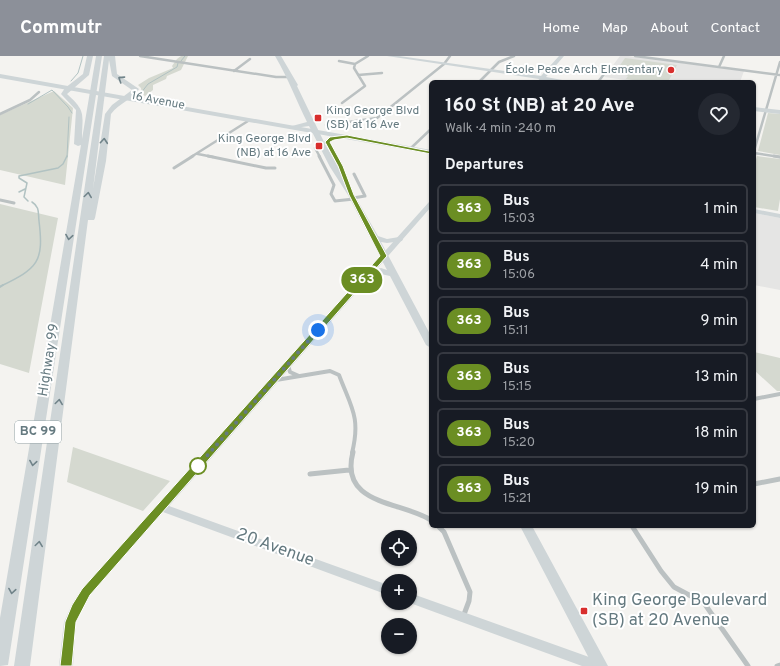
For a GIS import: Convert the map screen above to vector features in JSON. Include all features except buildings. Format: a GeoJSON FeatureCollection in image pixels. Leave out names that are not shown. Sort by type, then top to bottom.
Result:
{"type":"FeatureCollection","features":[{"type":"Feature","properties":{"kind":"highway"},"geometry":{"type":"LineString","coordinates":[[75,199],[80,113],[77,106],[64,96],[70,87],[86,75],[90,56]]}},
{"type":"Feature","properties":{"kind":"highway","name":"Highway 99"},"geometry":{"type":"LineString","coordinates":[[0,665],[99,56]]}},
{"type":"Feature","properties":{"kind":"highway","name":"Highway 99"},"geometry":{"type":"LineString","coordinates":[[22,666],[107,56]]}},
{"type":"Feature","properties":{"kind":"highway"},"geometry":{"type":"LineString","coordinates":[[74,289],[99,180],[108,114],[114,106],[135,91],[135,88],[114,75],[112,56]]}},
{"type":"Feature","properties":{"kind":"main road"},"geometry":{"type":"LineString","coordinates":[[389,56],[541,80],[562,56]]}},
{"type":"Feature","properties":{"kind":"main road"},"geometry":{"type":"LineString","coordinates":[[280,57],[315,131],[334,167],[353,197]]}},
{"type":"Feature","properties":{"kind":"main road","name":"16 Avenue"},"geometry":{"type":"LineString","coordinates":[[0,75],[295,126],[315,131]]}},
{"type":"Feature","properties":{"kind":"main road"},"geometry":{"type":"LineString","coordinates":[[291,78],[306,101],[340,166],[353,197],[429,341]]}},
{"type":"Feature","properties":{"kind":"main road","name":"16 Avenue"},"geometry":{"type":"LineString","coordinates":[[128,97],[248,121],[322,132],[429,152]]}},
{"type":"Feature","properties":{"kind":"main road"},"geometry":{"type":"LineString","coordinates":[[187,109],[204,110]]}},
{"type":"Feature","properties":{"kind":"main road"},"geometry":{"type":"LineString","coordinates":[[756,109],[780,112]]}},
{"type":"Feature","properties":{"kind":"main road"},"geometry":{"type":"LineString","coordinates":[[248,121],[258,120]]}},
{"type":"Feature","properties":{"kind":"main road"},"geometry":{"type":"LineString","coordinates":[[295,126],[306,126],[311,123]]}},
{"type":"Feature","properties":{"kind":"main road"},"geometry":{"type":"LineString","coordinates":[[327,142],[332,138],[347,137]]}},
{"type":"Feature","properties":{"kind":"main road"},"geometry":{"type":"LineString","coordinates":[[66,666],[70,622],[76,608],[86,592],[272,381],[429,207]]}},
{"type":"Feature","properties":{"kind":"main road"},"geometry":{"type":"LineString","coordinates":[[756,211],[780,216]]}},
{"type":"Feature","properties":{"kind":"main road"},"geometry":{"type":"LineString","coordinates":[[374,238],[387,241],[399,240]]}},
{"type":"Feature","properties":{"kind":"main road"},"geometry":{"type":"LineString","coordinates":[[367,275],[381,271],[393,274]]}},
{"type":"Feature","properties":{"kind":"main road","name":"20 Avenue"},"geometry":{"type":"LineString","coordinates":[[161,507],[381,587]]}},
{"type":"Feature","properties":{"kind":"main road"},"geometry":{"type":"LineString","coordinates":[[527,528],[599,666]]}},
{"type":"Feature","properties":{"kind":"main road"},"geometry":{"type":"LineString","coordinates":[[417,601],[599,666]]}},
{"type":"Feature","properties":{"kind":"street"},"geometry":{"type":"LineString","coordinates":[[140,56],[276,78],[291,78]]}},
{"type":"Feature","properties":{"kind":"street"},"geometry":{"type":"LineString","coordinates":[[340,62],[355,64],[368,56]]}},
{"type":"Feature","properties":{"kind":"street"},"geometry":{"type":"LineString","coordinates":[[334,124],[377,118],[444,64],[450,56]]}},
{"type":"Feature","properties":{"kind":"street"},"geometry":{"type":"LineString","coordinates":[[482,80],[499,62],[514,56]]}},
{"type":"Feature","properties":{"kind":"street"},"geometry":{"type":"LineString","coordinates":[[635,56],[778,75]]}},
{"type":"Feature","properties":{"kind":"street"},"geometry":{"type":"LineString","coordinates":[[719,67],[724,56]]}},
{"type":"Feature","properties":{"kind":"street"},"geometry":{"type":"LineString","coordinates":[[234,71],[250,59]]}},
{"type":"Feature","properties":{"kind":"street"},"geometry":{"type":"LineString","coordinates":[[756,145],[778,75],[780,62]]}},
{"type":"Feature","properties":{"kind":"street"},"geometry":{"type":"LineString","coordinates":[[342,103],[364,88],[365,84],[354,68],[355,64]]}},
{"type":"Feature","properties":{"kind":"street"},"geometry":{"type":"LineString","coordinates":[[600,80],[608,69],[607,66]]}},
{"type":"Feature","properties":{"kind":"street"},"geometry":{"type":"LineString","coordinates":[[358,75],[382,73]]}},
{"type":"Feature","properties":{"kind":"street"},"geometry":{"type":"LineString","coordinates":[[0,114],[30,100],[39,92]]}},
{"type":"Feature","properties":{"kind":"street"},"geometry":{"type":"LineString","coordinates":[[174,168],[248,121]]}},
{"type":"Feature","properties":{"kind":"street"},"geometry":{"type":"LineString","coordinates":[[756,130],[760,131]]}},
{"type":"Feature","properties":{"kind":"street"},"geometry":{"type":"LineString","coordinates":[[411,148],[429,131]]}},
{"type":"Feature","properties":{"kind":"street"},"geometry":{"type":"LineString","coordinates":[[315,148],[334,185],[331,194],[334,200],[365,196],[354,174]]}},
{"type":"Feature","properties":{"kind":"street"},"geometry":{"type":"LineString","coordinates":[[756,152],[780,157]]}},
{"type":"Feature","properties":{"kind":"street"},"geometry":{"type":"LineString","coordinates":[[198,154],[266,168],[275,168]]}},
{"type":"Feature","properties":{"kind":"street"},"geometry":{"type":"LineString","coordinates":[[0,200],[14,203]]}},
{"type":"Feature","properties":{"kind":"street"},"geometry":{"type":"LineString","coordinates":[[289,362],[288,368],[290,372],[300,376]]}},
{"type":"Feature","properties":{"kind":"street"},"geometry":{"type":"LineString","coordinates":[[272,381],[334,372],[339,376],[356,418],[356,429],[349,470],[351,477],[356,484],[373,498],[423,515],[429,519]]}},
{"type":"Feature","properties":{"kind":"street"},"geometry":{"type":"LineString","coordinates":[[756,399],[780,394]]}},
{"type":"Feature","properties":{"kind":"street"},"geometry":{"type":"LineString","coordinates":[[310,474],[349,470]]}},
{"type":"Feature","properties":{"kind":"street"},"geometry":{"type":"LineString","coordinates":[[756,484],[780,479]]}},
{"type":"Feature","properties":{"kind":"street"},"geometry":{"type":"LineString","coordinates":[[440,528],[444,532],[470,592],[469,601],[462,617]]}},
{"type":"Feature","properties":{"kind":"street"},"geometry":{"type":"LineString","coordinates":[[633,528],[661,571],[674,587],[704,603],[748,666]]}},
{"type":"Feature","properties":{"kind":"shaded area"},"geometry":{"type":"Polygon","coordinates":[[[181,56],[188,56],[181,70],[167,76],[166,79],[153,85],[153,90],[145,96],[142,94],[141,88],[138,85],[149,78],[173,68],[172,66],[181,56]]]}},
{"type":"Feature","properties":{"kind":"shaded area","name":"École Peace Arch Elementary"},"geometry":{"type":"Polygon","coordinates":[[[620,56],[744,71],[741,80],[626,80],[604,77],[620,56]]]}},
{"type":"Feature","properties":{"kind":"shaded area"},"geometry":{"type":"Polygon","coordinates":[[[625,58],[677,65],[669,80],[626,79],[628,76],[616,71],[625,58]]]}},
{"type":"Feature","properties":{"kind":"shaded area"},"geometry":{"type":"Polygon","coordinates":[[[54,91],[73,108],[65,185],[0,170],[0,115],[54,91]]]}},
{"type":"Feature","properties":{"kind":"shaded area"},"geometry":{"type":"Polygon","coordinates":[[[768,113],[780,114],[780,155],[758,151],[768,113]]]}},
{"type":"Feature","properties":{"kind":"shaded area"},"geometry":{"type":"Polygon","coordinates":[[[757,156],[780,159],[780,199],[778,211],[756,207],[757,156]]]}},
{"type":"Feature","properties":{"kind":"shaded area"},"geometry":{"type":"Polygon","coordinates":[[[0,204],[58,218],[29,373],[0,364],[0,204]]]}},
{"type":"Feature","properties":{"kind":"shaded area"},"geometry":{"type":"Polygon","coordinates":[[[756,213],[780,218],[780,290],[756,285],[756,213]]]}},
{"type":"Feature","properties":{"kind":"shaded area"},"geometry":{"type":"Polygon","coordinates":[[[756,352],[780,358],[780,391],[777,391],[756,372],[756,352]]]}},
{"type":"Feature","properties":{"kind":"shaded area"},"geometry":{"type":"Polygon","coordinates":[[[73,447],[170,481],[143,511],[67,482],[73,447]]]}},
{"type":"Feature","properties":{"kind":"waterway"},"geometry":{"type":"LineString","coordinates":[[71,81],[78,73],[83,56]]}},
{"type":"Feature","properties":{"kind":"waterway"},"geometry":{"type":"LineString","coordinates":[[181,61],[185,56]]}},
{"type":"Feature","properties":{"kind":"waterway"},"geometry":{"type":"LineString","coordinates":[[141,93],[148,84],[177,67],[178,63]]}},
{"type":"Feature","properties":{"kind":"waterway"},"geometry":{"type":"LineString","coordinates":[[28,104],[52,90],[72,113]]}},
{"type":"Feature","properties":{"kind":"waterway"},"geometry":{"type":"LineString","coordinates":[[67,157],[69,117]]}},
{"type":"Feature","properties":{"kind":"waterway"},"geometry":{"type":"LineString","coordinates":[[28,201],[24,197],[27,183],[19,178],[19,176],[58,168],[63,164],[67,156]]}},
{"type":"Feature","properties":{"kind":"waterway"},"geometry":{"type":"LineString","coordinates":[[19,192],[25,189]]}},
{"type":"Feature","properties":{"kind":"waterway"},"geometry":{"type":"LineString","coordinates":[[3,285],[31,268],[39,255],[40,235],[38,213],[35,204],[32,202]]}},
{"type":"Feature","properties":{"kind":"bus line","name":"363"},"geometry":{"type":"LineString","coordinates":[[66,666],[70,622],[76,608],[86,592],[384,256],[352,195],[340,166],[327,142],[332,138],[347,137],[429,152]]}},
{"type":"Feature","properties":{"kind":"place","name":"École Peace Arch Elementary"},"geometry":{"type":"Point","coordinates":[671,70]}},
{"type":"Feature","properties":{"kind":"place","name":"King George Blvd (SB) at 16 Ave"},"geometry":{"type":"Point","coordinates":[318,118]}},
{"type":"Feature","properties":{"kind":"place","name":"King George Blvd (NB) at 16 Ave"},"geometry":{"type":"Point","coordinates":[319,146]}},
{"type":"Feature","properties":{"kind":"place","name":"King George Boulevard (SB) at 20 Avenue"},"geometry":{"type":"Point","coordinates":[584,611]}},
{"type":"Feature","properties":{"kind":"route"},"geometry":{"type":"LineString","coordinates":[[198,466],[318,330]]}}]}
